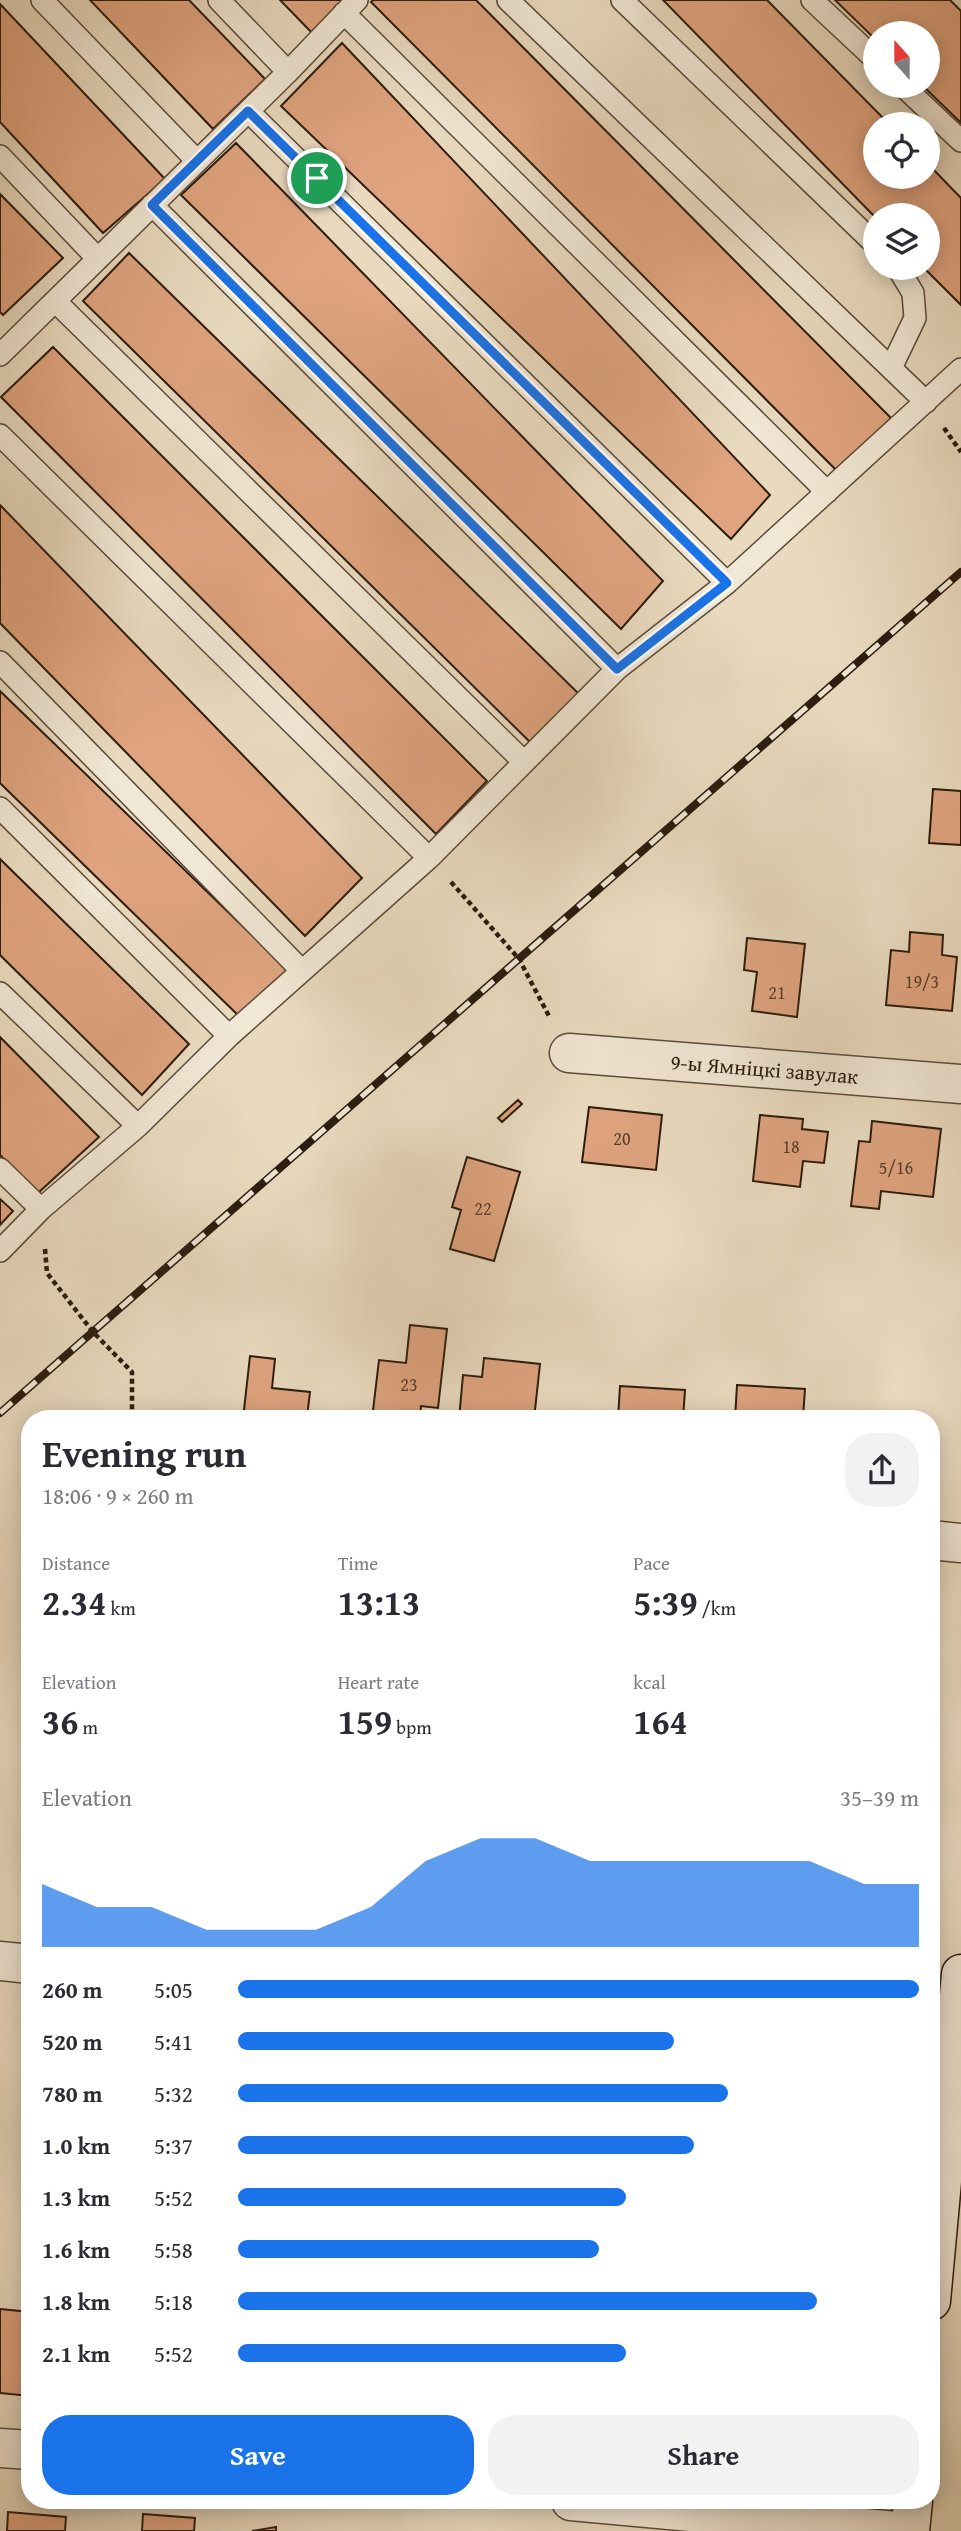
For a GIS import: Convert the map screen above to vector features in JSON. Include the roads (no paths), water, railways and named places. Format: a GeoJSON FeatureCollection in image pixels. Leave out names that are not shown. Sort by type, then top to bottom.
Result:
{"type":"FeatureCollection","features":[{"type":"Feature","properties":{"kind":"street","name":"9-ы Ямніцкі завулак"},"geometry":{"type":"LineString","coordinates":[[569,1053],[961,1084]]}},
{"type":"Feature","properties":{"kind":"street"},"geometry":{"type":"LineString","coordinates":[[940,1541],[961,1543]]}},
{"type":"Feature","properties":{"kind":"street"},"geometry":{"type":"LineString","coordinates":[[0,1961],[21,1963]]}},
{"type":"Feature","properties":{"kind":"street"},"geometry":{"type":"LineString","coordinates":[[940,2173],[948,2059],[961,1974]]}},
{"type":"Feature","properties":{"kind":"street"},"geometry":{"type":"LineString","coordinates":[[0,2448],[21,2449]]}},
{"type":"Feature","properties":{"kind":"street"},"geometry":{"type":"LineString","coordinates":[[657,2509],[895,2531]]}},
{"type":"Feature","properties":{"kind":"street"},"geometry":{"type":"LineString","coordinates":[[910,2531],[912,2509]]}},
{"type":"Feature","properties":{"kind":"lane"},"geometry":{"type":"LineString","coordinates":[[43,0],[197,161]]}},
{"type":"Feature","properties":{"kind":"lane"},"geometry":{"type":"LineString","coordinates":[[219,0],[288,72]]}},
{"type":"Feature","properties":{"kind":"lane"},"geometry":{"type":"LineString","coordinates":[[508,0],[926,402]]}},
{"type":"Feature","properties":{"kind":"lane"},"geometry":{"type":"LineString","coordinates":[[622,0],[863,232]]}},
{"type":"Feature","properties":{"kind":"lane"},"geometry":{"type":"LineString","coordinates":[[812,0],[863,49]]}},
{"type":"Feature","properties":{"kind":"lane"},"geometry":{"type":"LineString","coordinates":[[3,347],[98,259],[288,72],[350,7],[827,492]]}},
{"type":"Feature","properties":{"kind":"lane"},"geometry":{"type":"LineString","coordinates":[[916,98],[961,141]]}},
{"type":"Feature","properties":{"kind":"lane"},"geometry":{"type":"LineString","coordinates":[[248,111],[727,583]]}},
{"type":"Feature","properties":{"kind":"lane"},"geometry":{"type":"LineString","coordinates":[[0,156],[98,259]]}},
{"type":"Feature","properties":{"kind":"lane"},"geometry":{"type":"LineString","coordinates":[[152,205],[617,669]]}},
{"type":"Feature","properties":{"kind":"lane"},"geometry":{"type":"LineString","coordinates":[[891,368],[915,318],[913,293],[905,280]]}},
{"type":"Feature","properties":{"kind":"lane"},"geometry":{"type":"LineString","coordinates":[[55,300],[524,762]]}},
{"type":"Feature","properties":{"kind":"lane"},"geometry":{"type":"LineString","coordinates":[[0,1251],[41,1209],[138,1126],[229,1036],[429,858],[617,669],[727,583],[961,369]]}},
{"type":"Feature","properties":{"kind":"lane"},"geometry":{"type":"LineString","coordinates":[[0,435],[429,858]]}},
{"type":"Feature","properties":{"kind":"lane"},"geometry":{"type":"LineString","coordinates":[[0,662],[302,971]]}},
{"type":"Feature","properties":{"kind":"lane"},"geometry":{"type":"LineString","coordinates":[[0,808],[229,1036]]}},
{"type":"Feature","properties":{"kind":"lane"},"geometry":{"type":"LineString","coordinates":[[0,993],[138,1126]]}},
{"type":"Feature","properties":{"kind":"lane"},"geometry":{"type":"LineString","coordinates":[[0,1169],[41,1209]]}},
{"type":"Feature","properties":{"kind":"railway"},"geometry":{"type":"LineString","coordinates":[[0,1413],[961,572]]}}]}
